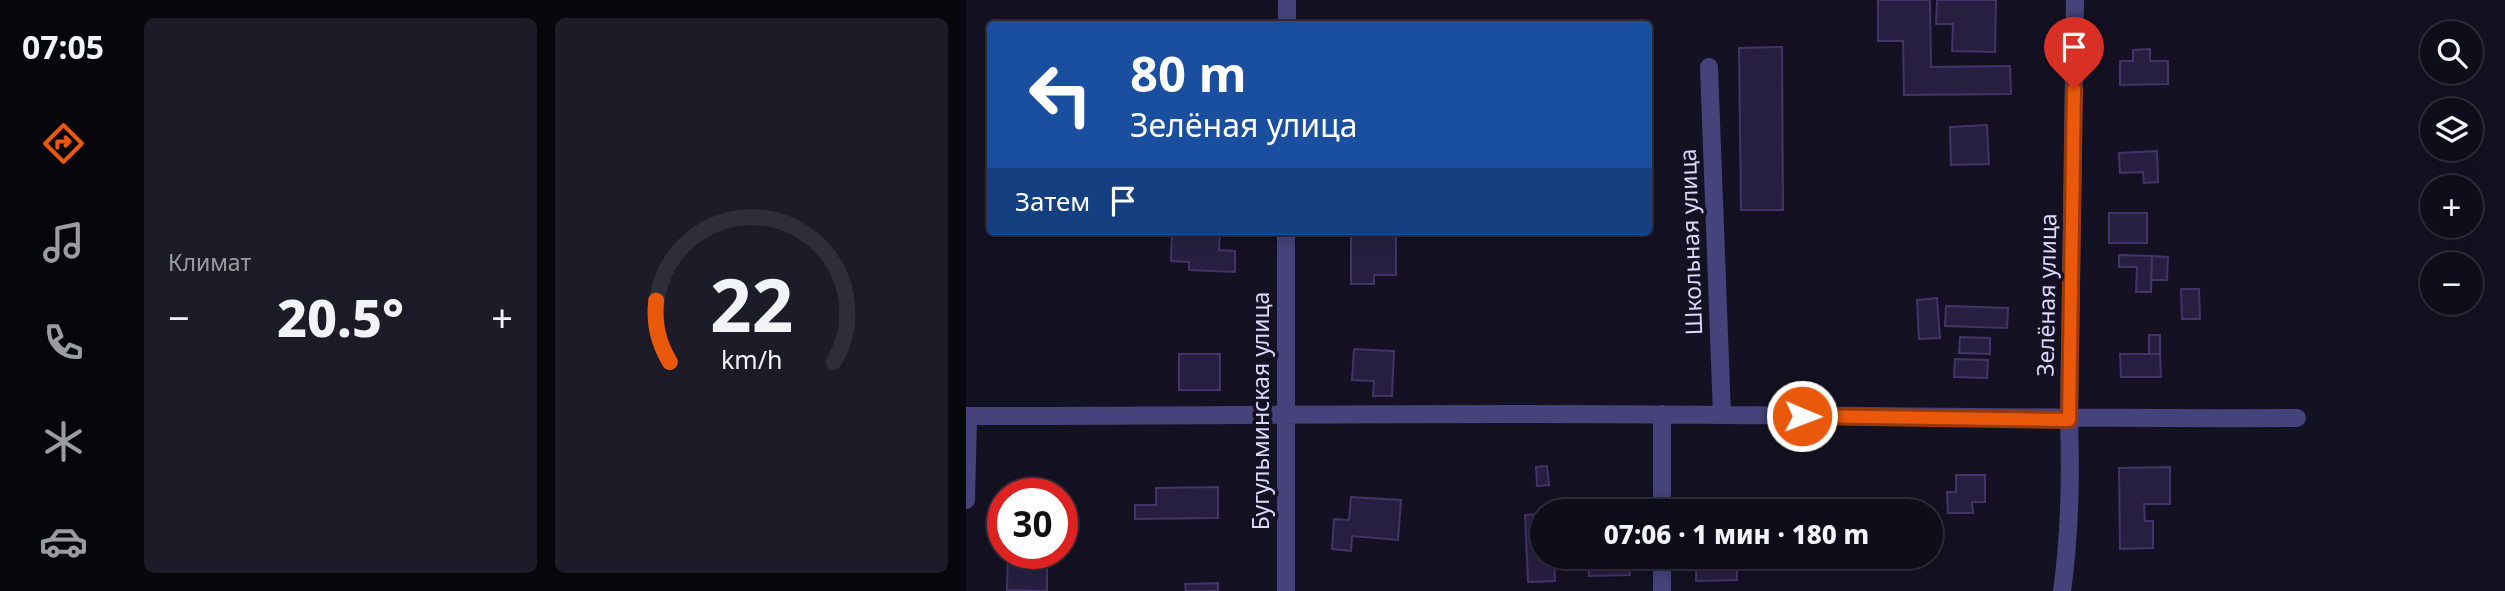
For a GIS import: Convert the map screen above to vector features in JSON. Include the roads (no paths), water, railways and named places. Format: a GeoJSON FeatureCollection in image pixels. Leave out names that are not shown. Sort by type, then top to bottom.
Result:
{"type":"FeatureCollection","features":[{"type":"Feature","properties":{"kind":"street"},"geometry":{"type":"LineString","coordinates":[[1287,0],[1287,21]]}},
{"type":"Feature","properties":{"kind":"street","name":"Зелёная улица"},"geometry":{"type":"LineString","coordinates":[[2062,591],[2071,476],[2069,420],[2075,0]]}},
{"type":"Feature","properties":{"kind":"street","name":"Школьная улица"},"geometry":{"type":"LineString","coordinates":[[1709,67],[1722,415]]}},
{"type":"Feature","properties":{"kind":"street","name":"Бугульминская улица"},"geometry":{"type":"LineString","coordinates":[[1286,235],[1286,591]]}},
{"type":"Feature","properties":{"kind":"street"},"geometry":{"type":"LineString","coordinates":[[966,500],[967,416],[1285,413],[1662,414],[2069,420],[2297,418]]}},
{"type":"Feature","properties":{"kind":"street"},"geometry":{"type":"LineString","coordinates":[[1662,414],[1662,499]]}},
{"type":"Feature","properties":{"kind":"street"},"geometry":{"type":"LineString","coordinates":[[1662,569],[1662,591]]}}]}
